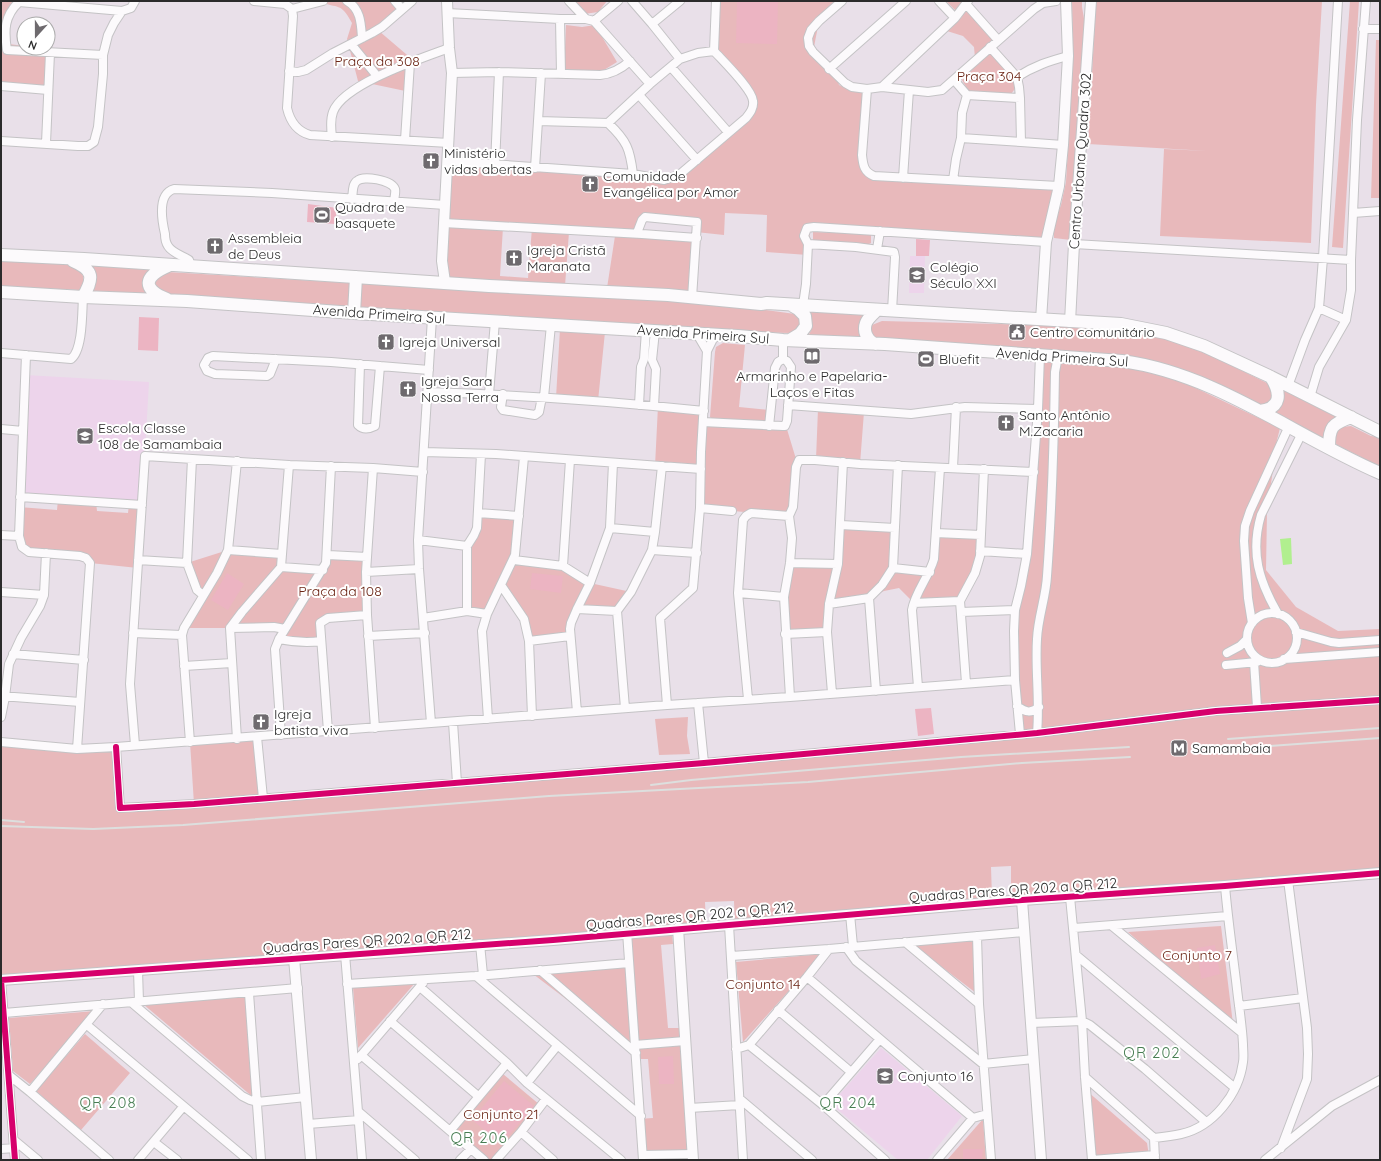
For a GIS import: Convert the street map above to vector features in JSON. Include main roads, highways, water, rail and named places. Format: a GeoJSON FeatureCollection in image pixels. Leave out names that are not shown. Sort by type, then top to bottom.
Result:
{"type":"FeatureCollection","features":[{"type":"Feature","properties":{"kind":"main road"},"geometry":{"type":"LineString","coordinates":[[1,255],[692,298],[760,304],[768,303],[1121,324],[1166,333],[1204,346],[1271,377],[1380,432]]}},
{"type":"Feature","properties":{"kind":"main road"},"geometry":{"type":"LineString","coordinates":[[68,259],[84,265],[89,273],[90,282],[84,297]]}},
{"type":"Feature","properties":{"kind":"main road"},"geometry":{"type":"LineString","coordinates":[[169,265],[153,274],[149,286],[152,292],[156,295],[170,301]]}},
{"type":"Feature","properties":{"kind":"main road"},"geometry":{"type":"LineString","coordinates":[[354,313],[356,277]]}},
{"type":"Feature","properties":{"kind":"main road","name":"Avenida Primeira Sul"},"geometry":{"type":"LineString","coordinates":[[1,292],[170,301],[787,340],[875,344],[1122,361],[1144,364],[1168,370],[1204,384],[1380,473]]}},
{"type":"Feature","properties":{"kind":"main road"},"geometry":{"type":"LineString","coordinates":[[787,340],[800,334],[806,326],[805,316],[796,305]]}},
{"type":"Feature","properties":{"kind":"main road"},"geometry":{"type":"LineString","coordinates":[[875,344],[869,340],[865,329],[868,320],[877,310]]}},
{"type":"Feature","properties":{"kind":"main road"},"geometry":{"type":"LineString","coordinates":[[1260,411],[1270,409],[1277,401],[1278,389],[1271,377]]}},
{"type":"Feature","properties":{"kind":"main road"},"geometry":{"type":"LineString","coordinates":[[1329,447],[1331,428],[1336,423],[1351,417]]}},
{"type":"Feature","properties":{"kind":"railway"},"geometry":{"type":"LineString","coordinates":[[1228,739],[1380,728]]}},
{"type":"Feature","properties":{"kind":"railway"},"geometry":{"type":"LineString","coordinates":[[1229,749],[1380,738]]}},
{"type":"Feature","properties":{"kind":"railway"},"geometry":{"type":"LineString","coordinates":[[651,785],[691,780],[961,757],[1129,747]]}},
{"type":"Feature","properties":{"kind":"railway"},"geometry":{"type":"LineString","coordinates":[[1,826],[93,829],[183,825],[549,796],[808,782],[1022,763],[1130,757]]}},
{"type":"Feature","properties":{"kind":"railway"},"geometry":{"type":"LineString","coordinates":[[1,820],[24,822]]}},
{"type":"Feature","properties":{"kind":"place","name":"Ministério vidas abertas"},"geometry":{"type":"Point","coordinates":[431,161]}},
{"type":"Feature","properties":{"kind":"place","name":"Comunidade Evangélica por Amor"},"geometry":{"type":"Point","coordinates":[590,184]}},
{"type":"Feature","properties":{"kind":"place","name":"Quadra de basquete"},"geometry":{"type":"Point","coordinates":[322,215]}},
{"type":"Feature","properties":{"kind":"place","name":"Assembleia de Deus"},"geometry":{"type":"Point","coordinates":[215,246]}},
{"type":"Feature","properties":{"kind":"place","name":"Igreja Cristã Maranata"},"geometry":{"type":"Point","coordinates":[514,258]}},
{"type":"Feature","properties":{"kind":"place","name":"Colégio Século XXI"},"geometry":{"type":"Point","coordinates":[917,275]}},
{"type":"Feature","properties":{"kind":"place","name":"Centro comunitário"},"geometry":{"type":"Point","coordinates":[1017,332]}},
{"type":"Feature","properties":{"kind":"place","name":"Igreja Universal"},"geometry":{"type":"Point","coordinates":[386,342]}},
{"type":"Feature","properties":{"kind":"place","name":"Armarinho e Papelaria- Laços e Fitas"},"geometry":{"type":"Point","coordinates":[812,356]}},
{"type":"Feature","properties":{"kind":"place","name":"Bluefit"},"geometry":{"type":"Point","coordinates":[926,359]}},
{"type":"Feature","properties":{"kind":"place","name":"Igreja Sara Nossa Terra"},"geometry":{"type":"Point","coordinates":[408,389]}},
{"type":"Feature","properties":{"kind":"place","name":"Santo Antônio M.Zacaria"},"geometry":{"type":"Point","coordinates":[1006,423]}},
{"type":"Feature","properties":{"kind":"place","name":"Escola Classe 108 de Samambaia"},"geometry":{"type":"Point","coordinates":[85,436]}},
{"type":"Feature","properties":{"kind":"place","name":"Igreja batista viva"},"geometry":{"type":"Point","coordinates":[261,722]}},
{"type":"Feature","properties":{"kind":"place","name":"Samambaia"},"geometry":{"type":"Point","coordinates":[1179,748]}},
{"type":"Feature","properties":{"kind":"place","name":"Conjunto 16"},"geometry":{"type":"Point","coordinates":[885,1076]}},
{"type":"Feature","properties":{"kind":"district","name":"QR 202"},"geometry":{"type":"Point","coordinates":[1152,1053]}},
{"type":"Feature","properties":{"kind":"district","name":"QR 208"},"geometry":{"type":"Point","coordinates":[108,1103]}},
{"type":"Feature","properties":{"kind":"district","name":"QR 204"},"geometry":{"type":"Point","coordinates":[848,1103]}},
{"type":"Feature","properties":{"kind":"district","name":"QR 206"},"geometry":{"type":"Point","coordinates":[479,1138]}},
{"type":"Feature","properties":{"kind":"park label","name":"Praça da 308"},"geometry":{"type":"Point","coordinates":[377,61]}},
{"type":"Feature","properties":{"kind":"park label","name":"Praça 304"},"geometry":{"type":"Point","coordinates":[989,76]}},
{"type":"Feature","properties":{"kind":"park label","name":"Praça da 108"},"geometry":{"type":"Point","coordinates":[340,591]}},
{"type":"Feature","properties":{"kind":"park label","name":"Conjunto 7"},"geometry":{"type":"Point","coordinates":[1197,955]}},
{"type":"Feature","properties":{"kind":"park label","name":"Conjunto 14"},"geometry":{"type":"Point","coordinates":[763,984]}},
{"type":"Feature","properties":{"kind":"park label","name":"Conjunto 21"},"geometry":{"type":"Point","coordinates":[501,1114]}}]}
